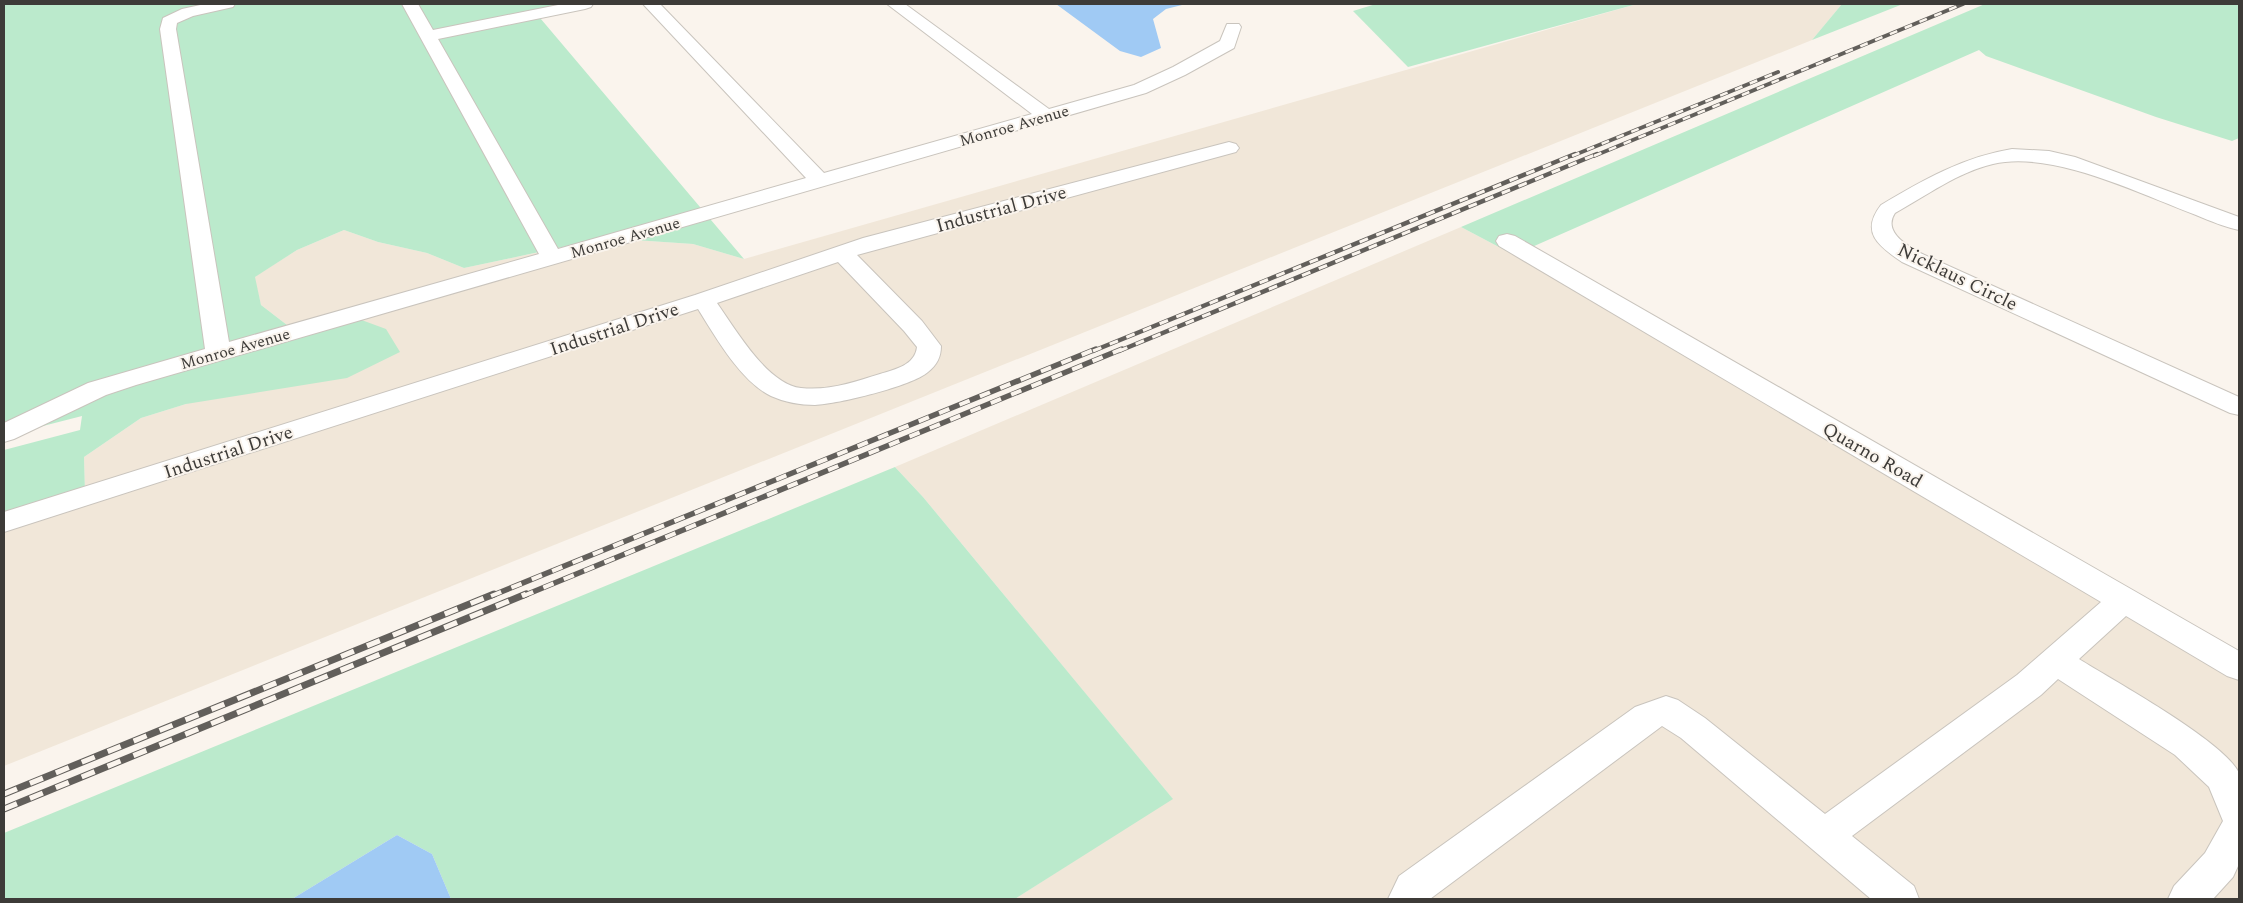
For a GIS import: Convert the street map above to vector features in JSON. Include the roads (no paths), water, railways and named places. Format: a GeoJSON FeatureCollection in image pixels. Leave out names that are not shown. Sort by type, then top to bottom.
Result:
{"type":"FeatureCollection","features":[{"type":"Feature","properties":{"kind":"street"},"geometry":{"type":"LineString","coordinates":[[218,353],[168,29],[169,21],[176,16],[227,4]]}},
{"type":"Feature","properties":{"kind":"street"},"geometry":{"type":"LineString","coordinates":[[410,4],[552,258]]}},
{"type":"Feature","properties":{"kind":"street"},"geometry":{"type":"LineString","coordinates":[[428,36],[585,4]]}},
{"type":"Feature","properties":{"kind":"street"},"geometry":{"type":"LineString","coordinates":[[652,4],[820,181]]}},
{"type":"Feature","properties":{"kind":"street"},"geometry":{"type":"LineString","coordinates":[[895,4],[1046,116]]}},
{"type":"Feature","properties":{"kind":"street","name":"Monroe Avenue"},"geometry":{"type":"LineString","coordinates":[[4,433],[97,389],[1140,89],[1171,75],[1228,44],[1233,27]]}},
{"type":"Feature","properties":{"kind":"street","name":"Industrial Drive"},"geometry":{"type":"LineString","coordinates":[[4,522],[703,300],[871,243],[1229,148]]}},
{"type":"Feature","properties":{"kind":"street","name":"Nicklaus Circle"},"geometry":{"type":"LineString","coordinates":[[2239,224],[2073,163],[2019,154],[1973,164],[1888,210],[1880,221],[1887,239],[1897,249],[1910,257],[2239,407]]}},
{"type":"Feature","properties":{"kind":"street","name":"Quarno Road"},"geometry":{"type":"LineString","coordinates":[[1507,241],[2239,667]]}},
{"type":"Feature","properties":{"kind":"street"},"geometry":{"type":"LineString","coordinates":[[703,300],[750,365],[778,390],[800,396],[829,396],[856,390],[918,368],[928,356],[929,346],[913,326],[842,253]]}},
{"type":"Feature","properties":{"kind":"street"},"geometry":{"type":"LineString","coordinates":[[1824,836],[2029,685],[2124,600]]}},
{"type":"Feature","properties":{"kind":"street"},"geometry":{"type":"LineString","coordinates":[[2056,660],[2187,745],[2223,777],[2239,815]]}},
{"type":"Feature","properties":{"kind":"street"},"geometry":{"type":"LineString","coordinates":[[1406,899],[1413,889],[1647,717],[1666,710],[1694,728],[1900,899]]}},
{"type":"Feature","properties":{"kind":"street"},"geometry":{"type":"LineString","coordinates":[[2188,899],[2219,865],[2239,828]]}},
{"type":"Feature","properties":{"kind":"water"},"geometry":{"type":"Polygon","coordinates":[[[1056,4],[1186,4],[1166,9],[1153,19],[1161,48],[1141,57],[1120,51],[1056,4]]]}},
{"type":"Feature","properties":{"kind":"water"},"geometry":{"type":"Polygon","coordinates":[[[397,835],[432,854],[451,899],[292,899],[397,835]]]}},
{"type":"Feature","properties":{"kind":"railway"},"geometry":{"type":"LineString","coordinates":[[1594,156],[1963,4]]}},
{"type":"Feature","properties":{"kind":"railway"},"geometry":{"type":"LineString","coordinates":[[1572,156],[1778,72]]}},
{"type":"Feature","properties":{"kind":"railway"},"geometry":{"type":"LineString","coordinates":[[1093,351],[1575,154]]}},
{"type":"Feature","properties":{"kind":"railway"},"geometry":{"type":"LineString","coordinates":[[1119,351],[1597,154]]}},
{"type":"Feature","properties":{"kind":"railway"},"geometry":{"type":"LineString","coordinates":[[491,596],[1096,349]]}},
{"type":"Feature","properties":{"kind":"railway"},"geometry":{"type":"LineString","coordinates":[[523,596],[1122,349]]}},
{"type":"Feature","properties":{"kind":"railway"},"geometry":{"type":"LineString","coordinates":[[4,794],[494,594]]}},
{"type":"Feature","properties":{"kind":"railway"},"geometry":{"type":"LineString","coordinates":[[4,809],[526,594]]}}]}
